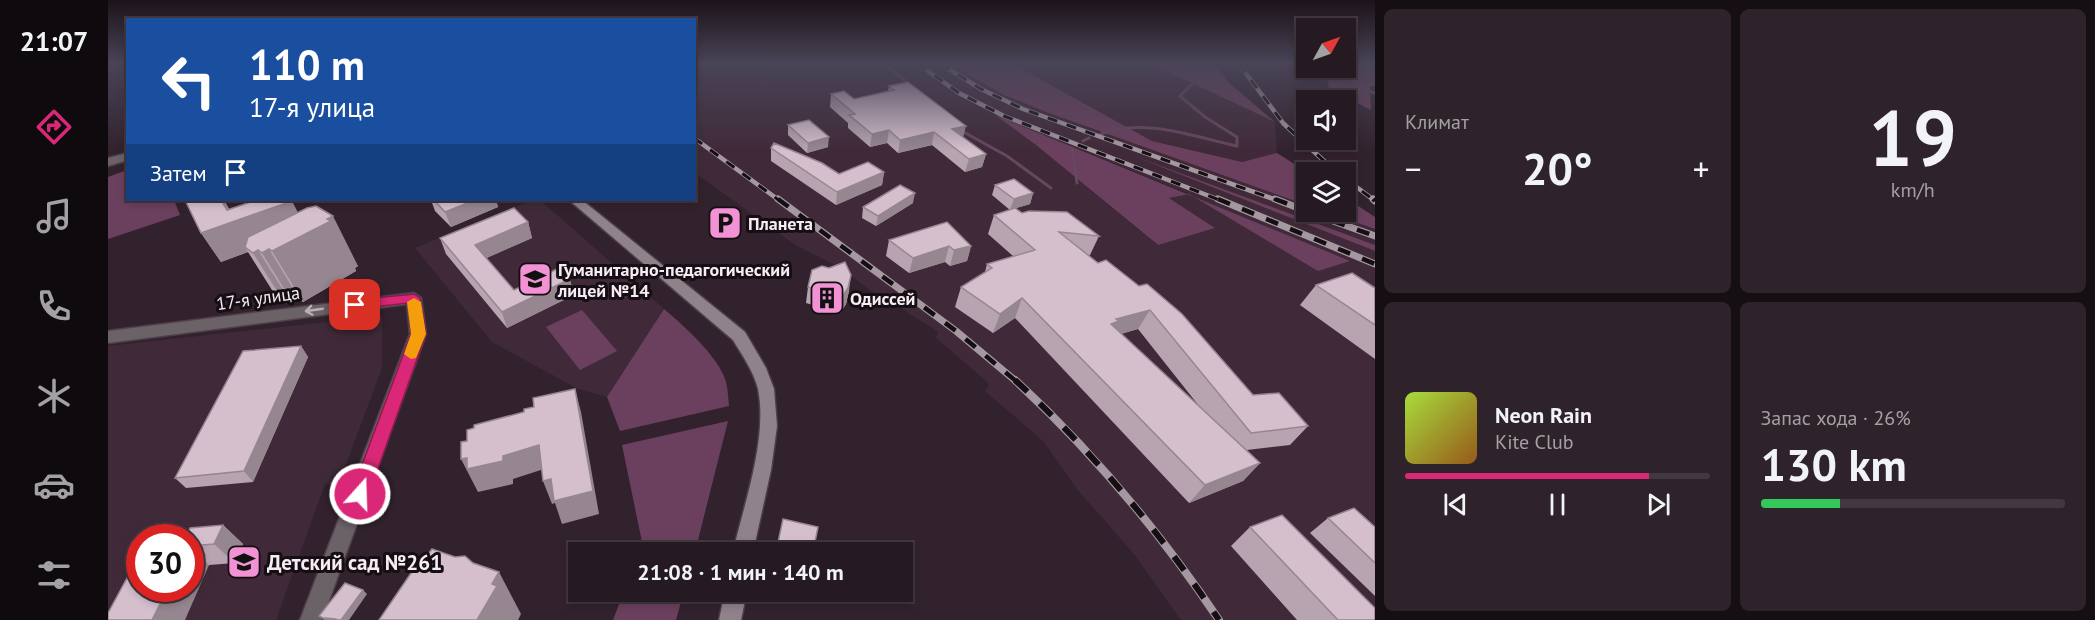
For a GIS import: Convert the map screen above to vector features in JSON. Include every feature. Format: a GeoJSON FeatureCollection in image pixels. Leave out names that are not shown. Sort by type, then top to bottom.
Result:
{"type":"FeatureCollection","features":[{"type":"Feature","properties":{"kind":"main road"},"geometry":{"type":"LineString","coordinates":[[576,201],[738,336],[756,363],[766,391],[767,425],[763,462],[745,542]]}},
{"type":"Feature","properties":{"kind":"main road"},"geometry":{"type":"LineString","coordinates":[[730,620],[734,602]]}},
{"type":"Feature","properties":{"kind":"street"},"geometry":{"type":"LineString","coordinates":[[108,162],[126,157]]}},
{"type":"Feature","properties":{"kind":"street","name":"17-я улица"},"geometry":{"type":"LineString","coordinates":[[108,337],[414,298],[418,334],[311,620]]}},
{"type":"Feature","properties":{"kind":"shaded area"},"geometry":{"type":"Polygon","coordinates":[[[696,93],[1000,93],[1049,113],[1296,201],[1296,216],[1168,169],[1296,220],[1296,222],[1302,222],[1375,251],[1375,620],[1181,620],[1134,554],[1076,488],[1044,442],[985,391],[989,385],[986,381],[936,338],[938,332],[895,304],[880,298],[841,268],[797,246],[696,174],[696,93]],[[998,117],[1036,145],[1157,245],[1215,228],[1168,197],[1187,193],[998,117]]]}},
{"type":"Feature","properties":{"kind":"shaded area"},"geometry":{"type":"Polygon","coordinates":[[[1000,93],[1065,93],[1152,141],[1242,162],[1277,153],[1296,165],[1296,201],[1049,113],[1000,93]]]}},
{"type":"Feature","properties":{"kind":"shaded area"},"geometry":{"type":"Polygon","coordinates":[[[1065,93],[1213,93],[1275,122],[1277,153],[1242,162],[1152,141],[1065,93]]]}},
{"type":"Feature","properties":{"kind":"shaded area"},"geometry":{"type":"Polygon","coordinates":[[[1213,93],[1241,93],[1275,122],[1213,93]]]}},
{"type":"Feature","properties":{"kind":"shaded area"},"geometry":{"type":"Polygon","coordinates":[[[1356,93],[1370,93],[1371,110],[1356,102],[1356,93]]]}},
{"type":"Feature","properties":{"kind":"shaded area"},"geometry":{"type":"Polygon","coordinates":[[[995,115],[1188,194],[1169,198],[1215,228],[1158,245],[1036,145],[995,115]]]}},
{"type":"Feature","properties":{"kind":"shaded area"},"geometry":{"type":"Polygon","coordinates":[[[1131,155],[1296,216],[1296,220],[1131,155]]]}},
{"type":"Feature","properties":{"kind":"shaded area"},"geometry":{"type":"Polygon","coordinates":[[[126,170],[126,201],[174,201],[180,215],[108,239],[108,177],[126,170]]]}},
{"type":"Feature","properties":{"kind":"shaded area"},"geometry":{"type":"Polygon","coordinates":[[[1193,197],[1350,261],[1318,271],[1193,197]]]}},
{"type":"Feature","properties":{"kind":"shaded area","name":"Гуманитарно-педагогический лицей №14"},"geometry":{"type":"Polygon","coordinates":[[[530,201],[541,201],[664,309],[607,397],[578,389],[492,342],[415,248],[530,201]]]}},
{"type":"Feature","properties":{"kind":"shaded area"},"geometry":{"type":"Polygon","coordinates":[[[1356,205],[1375,217],[1375,229],[1355,222],[1356,205]]]}},
{"type":"Feature","properties":{"kind":"shaded area"},"geometry":{"type":"Polygon","coordinates":[[[1301,222],[1313,222],[1375,245],[1375,251],[1301,222]]]}},
{"type":"Feature","properties":{"kind":"shaded area"},"geometry":{"type":"Polygon","coordinates":[[[1312,222],[1354,222],[1375,229],[1375,245],[1312,222]]]}},
{"type":"Feature","properties":{"kind":"shaded area"},"geometry":{"type":"Polygon","coordinates":[[[664,309],[700,342],[716,363],[726,382],[729,406],[620,431],[607,397],[664,309]]]}},
{"type":"Feature","properties":{"kind":"shaded area"},"geometry":{"type":"Polygon","coordinates":[[[582,310],[617,351],[580,370],[546,327],[582,310]]]}},
{"type":"Feature","properties":{"kind":"shaded area"},"geometry":{"type":"Polygon","coordinates":[[[382,316],[382,368],[339,483],[325,484],[276,620],[108,620],[108,346],[382,316]]]}},
{"type":"Feature","properties":{"kind":"shaded area"},"geometry":{"type":"Polygon","coordinates":[[[728,421],[698,542],[642,542],[622,445],[728,421]]]}},
{"type":"Feature","properties":{"kind":"shaded area"},"geometry":{"type":"Polygon","coordinates":[[[620,602],[681,602],[676,620],[613,620],[620,602]]]}},
{"type":"Feature","properties":{"kind":"building"},"geometry":{"type":"Polygon","coordinates":[[[846,93],[854,99],[881,93],[922,93],[966,126],[952,129],[986,154],[969,159],[934,132],[900,140],[889,130],[872,134],[849,115],[855,114],[831,94],[846,93]]]}},
{"type":"Feature","properties":{"kind":"building"},"geometry":{"type":"Polygon","coordinates":[[[809,120],[829,137],[808,143],[788,125],[809,120]]]}},
{"type":"Feature","properties":{"kind":"building"},"geometry":{"type":"Polygon","coordinates":[[[774,143],[822,163],[839,174],[868,162],[884,172],[837,192],[771,148],[774,143]]]}},
{"type":"Feature","properties":{"kind":"building"},"geometry":{"type":"Polygon","coordinates":[[[1014,179],[1033,193],[1014,199],[995,185],[1014,179]]]}},
{"type":"Feature","properties":{"kind":"building"},"geometry":{"type":"Polygon","coordinates":[[[900,185],[915,193],[878,216],[863,207],[900,185]]]}},
{"type":"Feature","properties":{"kind":"building"},"geometry":{"type":"Polygon","coordinates":[[[185,201],[222,201],[227,210],[254,201],[292,201],[201,233],[185,201]]]}},
{"type":"Feature","properties":{"kind":"building"},"geometry":{"type":"Polygon","coordinates":[[[435,201],[472,201],[445,212],[435,201]]]}},
{"type":"Feature","properties":{"kind":"building"},"geometry":{"type":"Polygon","coordinates":[[[316,206],[333,216],[327,219],[331,221],[272,251],[269,249],[262,253],[258,250],[253,253],[245,247],[248,237],[307,208],[316,206]]]}},
{"type":"Feature","properties":{"kind":"building"},"geometry":{"type":"Polygon","coordinates":[[[514,208],[528,222],[475,245],[514,290],[559,268],[570,279],[502,312],[440,238],[514,208]]]}},
{"type":"Feature","properties":{"kind":"building"},"geometry":{"type":"Polygon","coordinates":[[[1015,208],[1022,213],[1029,211],[1067,212],[1099,236],[1059,232],[1098,263],[1106,260],[1139,286],[1147,284],[1182,314],[1253,395],[1279,393],[1308,426],[1251,433],[1150,310],[1116,319],[1119,321],[1111,324],[1260,463],[1205,485],[1022,298],[1000,314],[961,287],[992,268],[987,264],[1035,250],[994,215],[1015,208]]]}},
{"type":"Feature","properties":{"kind":"building"},"geometry":{"type":"Polygon","coordinates":[[[947,222],[971,246],[954,250],[949,246],[913,258],[889,240],[947,222]]]}},
{"type":"Feature","properties":{"kind":"building"},"geometry":{"type":"Polygon","coordinates":[[[845,262],[851,275],[848,288],[842,297],[808,287],[812,270],[822,266],[829,268],[845,262]]]}},
{"type":"Feature","properties":{"kind":"building"},"geometry":{"type":"Polygon","coordinates":[[[1352,273],[1375,288],[1375,325],[1316,285],[1352,273]]]}},
{"type":"Feature","properties":{"kind":"building"},"geometry":{"type":"Polygon","coordinates":[[[301,346],[244,471],[175,478],[243,351],[301,346]]]}},
{"type":"Feature","properties":{"kind":"building"},"geometry":{"type":"Polygon","coordinates":[[[575,389],[593,491],[554,501],[551,479],[543,481],[539,445],[503,456],[503,461],[467,469],[467,458],[461,459],[461,442],[467,441],[467,430],[474,428],[474,425],[524,412],[524,409],[534,407],[533,398],[575,389]]]}},
{"type":"Feature","properties":{"kind":"building"},"geometry":{"type":"Polygon","coordinates":[[[1354,508],[1375,527],[1375,563],[1328,518],[1354,508]]]}},
{"type":"Feature","properties":{"kind":"building"},"geometry":{"type":"Polygon","coordinates":[[[1282,515],[1375,608],[1375,620],[1338,620],[1250,527],[1282,515]]]}},
{"type":"Feature","properties":{"kind":"building"},"geometry":{"type":"Polygon","coordinates":[[[783,519],[818,527],[815,542],[778,542],[783,519]]]}},
{"type":"Feature","properties":{"kind":"building"},"geometry":{"type":"Polygon","coordinates":[[[223,525],[214,544],[204,545],[204,527],[223,525]]]}},
{"type":"Feature","properties":{"kind":"building"},"geometry":{"type":"Polygon","coordinates":[[[432,549],[455,557],[465,556],[473,563],[499,572],[492,584],[497,586],[477,620],[379,620],[420,560],[423,561],[432,549]]]}},
{"type":"Feature","properties":{"kind":"building"},"geometry":{"type":"Polygon","coordinates":[[[126,580],[126,602],[161,602],[152,620],[108,620],[108,613],[126,580]]]}},
{"type":"Feature","properties":{"kind":"building"},"geometry":{"type":"Polygon","coordinates":[[[345,583],[363,590],[341,620],[325,619],[319,616],[345,583]]]}},
{"type":"Feature","properties":{"kind":"waterway"},"geometry":{"type":"LineString","coordinates":[[1101,134],[1117,129],[1151,128],[1237,146],[1237,137],[1205,117],[1180,96],[1183,93]]}},
{"type":"Feature","properties":{"kind":"waterway"},"geometry":{"type":"LineString","coordinates":[[960,130],[1007,156],[1051,188]]}},
{"type":"Feature","properties":{"kind":"waterway"},"geometry":{"type":"LineString","coordinates":[[1083,141],[1089,138]]}},
{"type":"Feature","properties":{"kind":"waterway"},"geometry":{"type":"LineString","coordinates":[[1072,148],[1077,183]]}},
{"type":"Feature","properties":{"kind":"railway"},"geometry":{"type":"LineString","coordinates":[[959,93],[1004,116],[1222,201]]}},
{"type":"Feature","properties":{"kind":"railway"},"geometry":{"type":"LineString","coordinates":[[989,93],[1023,109],[1279,201]]}},
{"type":"Feature","properties":{"kind":"railway"},"geometry":{"type":"LineString","coordinates":[[1261,93],[1283,123],[1325,162]]}},
{"type":"Feature","properties":{"kind":"railway"},"geometry":{"type":"LineString","coordinates":[[696,139],[780,201]]}},
{"type":"Feature","properties":{"kind":"railway"},"geometry":{"type":"LineString","coordinates":[[1356,187],[1375,201],[1373,199]]}},
{"type":"Feature","properties":{"kind":"railway"},"geometry":{"type":"LineString","coordinates":[[778,199],[956,331],[1017,382]]}},
{"type":"Feature","properties":{"kind":"railway"},"geometry":{"type":"LineString","coordinates":[[1218,199],[1375,264]]}},
{"type":"Feature","properties":{"kind":"railway"},"geometry":{"type":"LineString","coordinates":[[1275,199],[1296,207]]}},
{"type":"Feature","properties":{"kind":"railway"},"geometry":{"type":"LineString","coordinates":[[1336,222],[1375,236]]}},
{"type":"Feature","properties":{"kind":"railway"},"geometry":{"type":"LineString","coordinates":[[1015,380],[1044,407],[1124,494],[1149,524],[1219,620]]}},
{"type":"Feature","properties":{"kind":"slow traffic"},"geometry":{"type":"LineString","coordinates":[[411,354],[418,334],[414,302]]}},
{"type":"Feature","properties":{"kind":"place","name":"Планета"},"geometry":{"type":"Point","coordinates":[725,223]}},
{"type":"Feature","properties":{"kind":"place","name":"Гуманитарно-педагогический лицей №14"},"geometry":{"type":"Point","coordinates":[535,279]}},
{"type":"Feature","properties":{"kind":"place","name":"Одиссей"},"geometry":{"type":"Point","coordinates":[827,298]}},
{"type":"Feature","properties":{"kind":"place","name":"Детский сад №261"},"geometry":{"type":"Point","coordinates":[244,562]}},
{"type":"Feature","properties":{"kind":"route"},"geometry":{"type":"LineString","coordinates":[[355,305],[414,298],[418,334],[360,494]]}}]}
